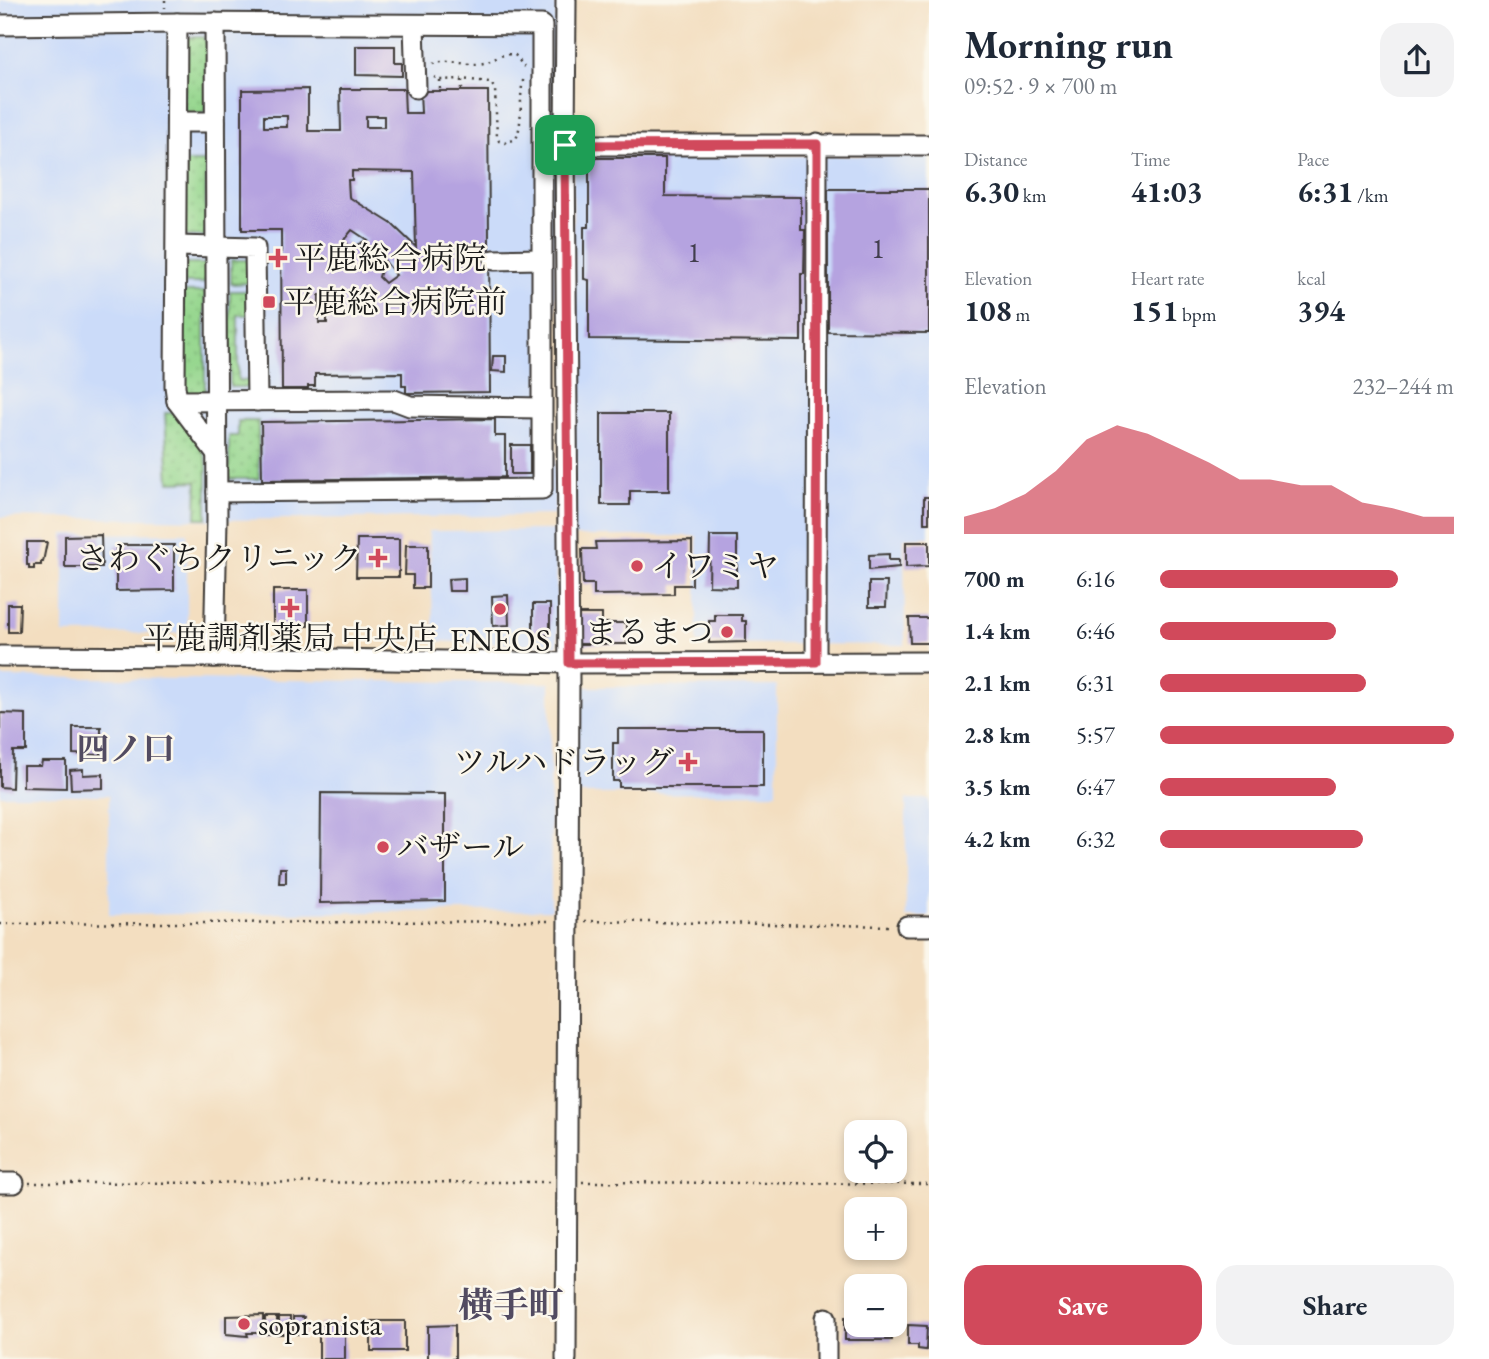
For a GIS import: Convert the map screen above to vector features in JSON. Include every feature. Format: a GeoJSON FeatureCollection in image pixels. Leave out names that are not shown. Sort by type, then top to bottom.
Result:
{"type":"FeatureCollection","features":[{"type":"Feature","properties":{"kind":"street"},"geometry":{"type":"LineString","coordinates":[[566,0],[569,663],[566,1359]]}},
{"type":"Feature","properties":{"kind":"street"},"geometry":{"type":"LineString","coordinates":[[177,23],[177,401],[203,408],[257,401],[394,400],[410,406],[541,408]]}},
{"type":"Feature","properties":{"kind":"street"},"geometry":{"type":"LineString","coordinates":[[214,657],[217,454],[203,408],[216,247],[215,23]]}},
{"type":"Feature","properties":{"kind":"street"},"geometry":{"type":"LineString","coordinates":[[0,25],[542,25],[542,489],[216,492]]}},
{"type":"Feature","properties":{"kind":"street"},"geometry":{"type":"LineString","coordinates":[[414,25],[422,87]]}},
{"type":"Feature","properties":{"kind":"street"},"geometry":{"type":"LineString","coordinates":[[178,122],[215,122]]}},
{"type":"Feature","properties":{"kind":"street"},"geometry":{"type":"LineString","coordinates":[[816,662],[817,144]]}},
{"type":"Feature","properties":{"kind":"street"},"geometry":{"type":"LineString","coordinates":[[565,145],[929,145]]}},
{"type":"Feature","properties":{"kind":"street"},"geometry":{"type":"LineString","coordinates":[[177,246],[255,248],[257,401]]}},
{"type":"Feature","properties":{"kind":"street"},"geometry":{"type":"LineString","coordinates":[[494,260],[541,259]]}},
{"type":"Feature","properties":{"kind":"street"},"geometry":{"type":"LineString","coordinates":[[203,408],[217,454]]}},
{"type":"Feature","properties":{"kind":"street"},"geometry":{"type":"LineString","coordinates":[[0,656],[569,663],[929,662]]}},
{"type":"Feature","properties":{"kind":"street"},"geometry":{"type":"LineString","coordinates":[[907,926],[929,926]]}},
{"type":"Feature","properties":{"kind":"street"},"geometry":{"type":"LineString","coordinates":[[825,1359],[826,1318]]}},
{"type":"Feature","properties":{"kind":"path"},"geometry":{"type":"LineString","coordinates":[[515,55],[525,69],[520,89],[519,131],[516,139],[505,143],[497,137],[495,89],[490,82],[440,80],[434,77],[429,70],[433,64],[441,61],[482,64],[496,56],[515,55]]}},
{"type":"Feature","properties":{"kind":"path"},"geometry":{"type":"LineString","coordinates":[[422,87],[434,77]]}},
{"type":"Feature","properties":{"kind":"path"},"geometry":{"type":"LineString","coordinates":[[462,79],[462,89]]}},
{"type":"Feature","properties":{"kind":"path"},"geometry":{"type":"LineString","coordinates":[[440,80],[440,90]]}},
{"type":"Feature","properties":{"kind":"path"},"geometry":{"type":"LineString","coordinates":[[0,924],[568,921],[907,926]]}},
{"type":"Feature","properties":{"kind":"path"},"geometry":{"type":"LineString","coordinates":[[7,1183],[929,1184]]}},
{"type":"Feature","properties":{"kind":"shaded area","name":"平鹿総合病院"},"geometry":{"type":"Polygon","coordinates":[[[0,0],[556,0],[555,515],[217,520],[0,517],[0,0]]]}},
{"type":"Feature","properties":{"kind":"shaded area"},"geometry":{"type":"Polygon","coordinates":[[[573,155],[929,156],[929,537],[904,538],[905,645],[697,643],[697,536],[571,536],[573,155]]]}},
{"type":"Feature","properties":{"kind":"shaded area"},"geometry":{"type":"Polygon","coordinates":[[[556,530],[558,646],[434,641],[429,531],[556,530]]]}},
{"type":"Feature","properties":{"kind":"shaded area"},"geometry":{"type":"Polygon","coordinates":[[[187,533],[187,633],[64,634],[64,534],[187,533]]]}},
{"type":"Feature","properties":{"kind":"shaded area"},"geometry":{"type":"Polygon","coordinates":[[[0,677],[550,683],[551,910],[109,915],[109,795],[0,795],[0,677]]]}},
{"type":"Feature","properties":{"kind":"shaded area"},"geometry":{"type":"Polygon","coordinates":[[[777,686],[777,793],[574,794],[574,687],[777,686]]]}},
{"type":"Feature","properties":{"kind":"shaded area"},"geometry":{"type":"Polygon","coordinates":[[[906,799],[929,799],[929,917],[906,917],[906,799]]]}},
{"type":"Feature","properties":{"kind":"green space"},"geometry":{"type":"Polygon","coordinates":[[[203,37],[207,44],[206,110],[201,114],[189,114],[184,107],[185,39],[203,37]]]}},
{"type":"Feature","properties":{"kind":"green space"},"geometry":{"type":"Polygon","coordinates":[[[184,162],[206,162],[205,236],[184,236],[184,162]]]}},
{"type":"Feature","properties":{"kind":"green space"},"geometry":{"type":"Polygon","coordinates":[[[231,260],[251,260],[251,283],[231,284],[231,260]]]}},
{"type":"Feature","properties":{"kind":"green space"},"geometry":{"type":"Polygon","coordinates":[[[184,264],[206,264],[205,283],[184,283],[184,264]]]}},
{"type":"Feature","properties":{"kind":"green space"},"geometry":{"type":"Polygon","coordinates":[[[230,291],[250,291],[250,315],[238,315],[238,380],[250,381],[250,387],[230,387],[230,291]]]}},
{"type":"Feature","properties":{"kind":"green space"},"geometry":{"type":"Polygon","coordinates":[[[183,292],[205,292],[205,396],[188,394],[183,388],[183,292]]]}},
{"type":"Feature","properties":{"kind":"green space"},"geometry":{"type":"Polygon","coordinates":[[[165,413],[181,413],[204,453],[207,463],[207,518],[196,518],[197,481],[169,482],[165,413]]]}},
{"type":"Feature","properties":{"kind":"green space"},"geometry":{"type":"Polygon","coordinates":[[[238,421],[258,421],[259,479],[229,479],[229,436],[238,436],[238,421]]]}},
{"type":"Feature","properties":{"kind":"building"},"geometry":{"type":"Polygon","coordinates":[[[356,46],[395,46],[395,63],[402,63],[402,76],[356,75],[356,46]]]}},
{"type":"Feature","properties":{"kind":"building"},"geometry":{"type":"Polygon","coordinates":[[[308,89],[308,131],[341,131],[340,89],[404,89],[405,113],[421,113],[420,91],[488,91],[490,392],[406,393],[406,386],[402,386],[402,373],[315,374],[315,386],[308,386],[308,389],[282,389],[281,230],[242,230],[242,90],[308,89]],[[264,116],[264,127],[287,127],[287,116],[264,116]],[[366,116],[366,127],[384,127],[384,116],[366,116]],[[352,171],[352,180],[348,180],[349,197],[392,224],[416,247],[414,172],[352,171]],[[352,230],[343,241],[351,248],[367,240],[352,230]],[[384,260],[379,277],[385,283],[396,275],[384,260]],[[319,295],[319,323],[327,323],[327,295],[319,295]]]}},
{"type":"Feature","properties":{"kind":"building"},"geometry":{"type":"Polygon","coordinates":[[[589,158],[665,158],[665,196],[801,197],[801,230],[805,230],[804,274],[801,274],[801,341],[589,339],[589,280],[584,279],[584,227],[589,227],[589,158]]]}},
{"type":"Feature","properties":{"kind":"building"},"geometry":{"type":"Polygon","coordinates":[[[828,189],[929,189],[929,333],[828,332],[828,189]]]}},
{"type":"Feature","properties":{"kind":"building"},"geometry":{"type":"Polygon","coordinates":[[[493,356],[506,356],[506,372],[492,371],[493,356]]]}},
{"type":"Feature","properties":{"kind":"building"},"geometry":{"type":"Polygon","coordinates":[[[601,413],[669,413],[669,491],[630,491],[630,505],[601,505],[601,413]]]}},
{"type":"Feature","properties":{"kind":"building"},"geometry":{"type":"Polygon","coordinates":[[[495,419],[495,436],[505,436],[505,477],[262,480],[261,422],[495,419]]]}},
{"type":"Feature","properties":{"kind":"building"},"geometry":{"type":"Polygon","coordinates":[[[511,445],[530,445],[530,474],[511,474],[511,445]]]}},
{"type":"Feature","properties":{"kind":"building"},"geometry":{"type":"Polygon","coordinates":[[[924,497],[929,497],[929,523],[924,523],[924,497]]]}},
{"type":"Feature","properties":{"kind":"building"},"geometry":{"type":"Polygon","coordinates":[[[101,535],[102,567],[65,567],[65,536],[101,535]]]}},
{"type":"Feature","properties":{"kind":"building"},"geometry":{"type":"Polygon","coordinates":[[[710,536],[737,536],[737,587],[709,586],[710,536]]]}},
{"type":"Feature","properties":{"kind":"building","name":"さわぐちクリニック"},"geometry":{"type":"Polygon","coordinates":[[[357,539],[399,539],[399,577],[356,577],[357,539]]]}},
{"type":"Feature","properties":{"kind":"building","name":"イワミヤ"},"geometry":{"type":"Polygon","coordinates":[[[692,541],[692,585],[674,585],[674,594],[594,595],[594,584],[583,584],[582,549],[596,549],[595,542],[692,541]]]}},
{"type":"Feature","properties":{"kind":"building"},"geometry":{"type":"Polygon","coordinates":[[[27,542],[47,542],[43,562],[41,565],[34,565],[34,569],[29,569],[27,565],[27,542]]]}},
{"type":"Feature","properties":{"kind":"building"},"geometry":{"type":"Polygon","coordinates":[[[906,542],[929,542],[929,566],[906,567],[906,542]]]}},
{"type":"Feature","properties":{"kind":"building"},"geometry":{"type":"Polygon","coordinates":[[[116,545],[174,545],[174,590],[116,591],[116,545]]]}},
{"type":"Feature","properties":{"kind":"building"},"geometry":{"type":"Polygon","coordinates":[[[406,545],[428,545],[428,588],[413,588],[413,575],[405,575],[406,545]]]}},
{"type":"Feature","properties":{"kind":"building"},"geometry":{"type":"Polygon","coordinates":[[[889,554],[889,560],[899,560],[899,567],[869,570],[869,555],[889,554]]]}},
{"type":"Feature","properties":{"kind":"building"},"geometry":{"type":"Polygon","coordinates":[[[465,578],[465,591],[449,591],[448,579],[465,578]]]}},
{"type":"Feature","properties":{"kind":"building"},"geometry":{"type":"Polygon","coordinates":[[[869,582],[887,582],[886,607],[869,607],[869,582]]]}},
{"type":"Feature","properties":{"kind":"building","name":"平鹿調剤薬局 中央店"},"geometry":{"type":"Polygon","coordinates":[[[273,590],[308,590],[308,626],[273,626],[273,590]]]}},
{"type":"Feature","properties":{"kind":"building"},"geometry":{"type":"Polygon","coordinates":[[[508,595],[509,625],[493,626],[492,596],[508,595]]]}},
{"type":"Feature","properties":{"kind":"building"},"geometry":{"type":"Polygon","coordinates":[[[8,604],[20,604],[19,632],[8,632],[8,604]]]}},
{"type":"Feature","properties":{"kind":"building"},"geometry":{"type":"Polygon","coordinates":[[[533,604],[550,604],[550,635],[533,635],[533,604]]]}},
{"type":"Feature","properties":{"kind":"building"},"geometry":{"type":"Polygon","coordinates":[[[575,614],[602,614],[602,623],[627,623],[627,644],[575,644],[575,614]]]}},
{"type":"Feature","properties":{"kind":"building","name":"まるまつ"},"geometry":{"type":"Polygon","coordinates":[[[715,615],[742,615],[742,621],[746,621],[746,642],[709,643],[709,621],[715,621],[715,615]]]}},
{"type":"Feature","properties":{"kind":"building"},"geometry":{"type":"Polygon","coordinates":[[[909,618],[929,618],[929,643],[910,643],[909,618]]]}},
{"type":"Feature","properties":{"kind":"building"},"geometry":{"type":"Polygon","coordinates":[[[0,713],[26,714],[26,751],[13,751],[12,788],[0,787],[0,713]]]}},
{"type":"Feature","properties":{"kind":"building"},"geometry":{"type":"Polygon","coordinates":[[[73,727],[101,727],[101,755],[73,754],[73,727]]]}},
{"type":"Feature","properties":{"kind":"building","name":"ツルハドラッグ"},"geometry":{"type":"Polygon","coordinates":[[[618,729],[763,729],[763,787],[619,787],[619,781],[613,781],[613,743],[618,743],[618,729]]]}},
{"type":"Feature","properties":{"kind":"building"},"geometry":{"type":"Polygon","coordinates":[[[42,761],[66,761],[66,788],[23,787],[23,766],[41,766],[42,761]]]}},
{"type":"Feature","properties":{"kind":"building"},"geometry":{"type":"Polygon","coordinates":[[[83,769],[83,775],[103,774],[103,788],[71,789],[70,770],[83,769]]]}},
{"type":"Feature","properties":{"kind":"building","name":"バザール"},"geometry":{"type":"Polygon","coordinates":[[[321,793],[445,794],[445,901],[320,903],[321,793]]]}},
{"type":"Feature","properties":{"kind":"building"},"geometry":{"type":"Polygon","coordinates":[[[280,868],[286,868],[286,883],[279,883],[280,868]]]}},
{"type":"Feature","properties":{"kind":"building","name":"sopranista"},"geometry":{"type":"Polygon","coordinates":[[[263,1315],[263,1333],[247,1333],[248,1336],[226,1334],[226,1316],[263,1315]]]}},
{"type":"Feature","properties":{"kind":"building"},"geometry":{"type":"Polygon","coordinates":[[[265,1317],[277,1317],[277,1334],[265,1334],[265,1317]]]}},
{"type":"Feature","properties":{"kind":"building"},"geometry":{"type":"Polygon","coordinates":[[[279,1317],[290,1317],[290,1334],[279,1334],[279,1317]]]}},
{"type":"Feature","properties":{"kind":"building"},"geometry":{"type":"Polygon","coordinates":[[[293,1317],[304,1317],[304,1334],[293,1334],[293,1317]]]}},
{"type":"Feature","properties":{"kind":"building"},"geometry":{"type":"Polygon","coordinates":[[[371,1321],[405,1321],[405,1351],[371,1351],[371,1321]]]}},
{"type":"Feature","properties":{"kind":"building"},"geometry":{"type":"Polygon","coordinates":[[[319,1324],[345,1324],[345,1359],[319,1359],[319,1324]]]}},
{"type":"Feature","properties":{"kind":"building"},"geometry":{"type":"Polygon","coordinates":[[[455,1325],[455,1359],[428,1359],[428,1326],[455,1325]]]}},
{"type":"Feature","properties":{"kind":"building"},"geometry":{"type":"Polygon","coordinates":[[[908,1325],[927,1326],[926,1350],[918,1349],[918,1345],[908,1345],[908,1325]]]}},
{"type":"Feature","properties":{"kind":"building"},"geometry":{"type":"Polygon","coordinates":[[[845,1337],[892,1337],[892,1340],[845,1340],[845,1337]]]}},
{"type":"Feature","properties":{"kind":"place","name":"平鹿総合病院"},"geometry":{"type":"Point","coordinates":[278,258]}},
{"type":"Feature","properties":{"kind":"place","name":"平鹿総合病院前"},"geometry":{"type":"Point","coordinates":[269,302]}},
{"type":"Feature","properties":{"kind":"place","name":"さわぐちクリニック"},"geometry":{"type":"Point","coordinates":[378,558]}},
{"type":"Feature","properties":{"kind":"place","name":"イワミヤ"},"geometry":{"type":"Point","coordinates":[637,566]}},
{"type":"Feature","properties":{"kind":"place","name":"平鹿調剤薬局 中央店"},"geometry":{"type":"Point","coordinates":[290,608]}},
{"type":"Feature","properties":{"kind":"place","name":"ENEOS"},"geometry":{"type":"Point","coordinates":[500,609]}},
{"type":"Feature","properties":{"kind":"place","name":"まるまつ"},"geometry":{"type":"Point","coordinates":[727,632]}},
{"type":"Feature","properties":{"kind":"place","name":"ツルハドラッグ"},"geometry":{"type":"Point","coordinates":[688,762]}},
{"type":"Feature","properties":{"kind":"place","name":"バザール"},"geometry":{"type":"Point","coordinates":[383,847]}},
{"type":"Feature","properties":{"kind":"place","name":"sopranista"},"geometry":{"type":"Point","coordinates":[244,1324]}},
{"type":"Feature","properties":{"kind":"district","name":"四ノ口"},"geometry":{"type":"Point","coordinates":[126,748]}},
{"type":"Feature","properties":{"kind":"district","name":"横手町"},"geometry":{"type":"Point","coordinates":[511,1305]}},
{"type":"Feature","properties":{"kind":"route"},"geometry":{"type":"LineString","coordinates":[[817,144],[816,662],[569,663],[565,145],[817,144]]}}]}
